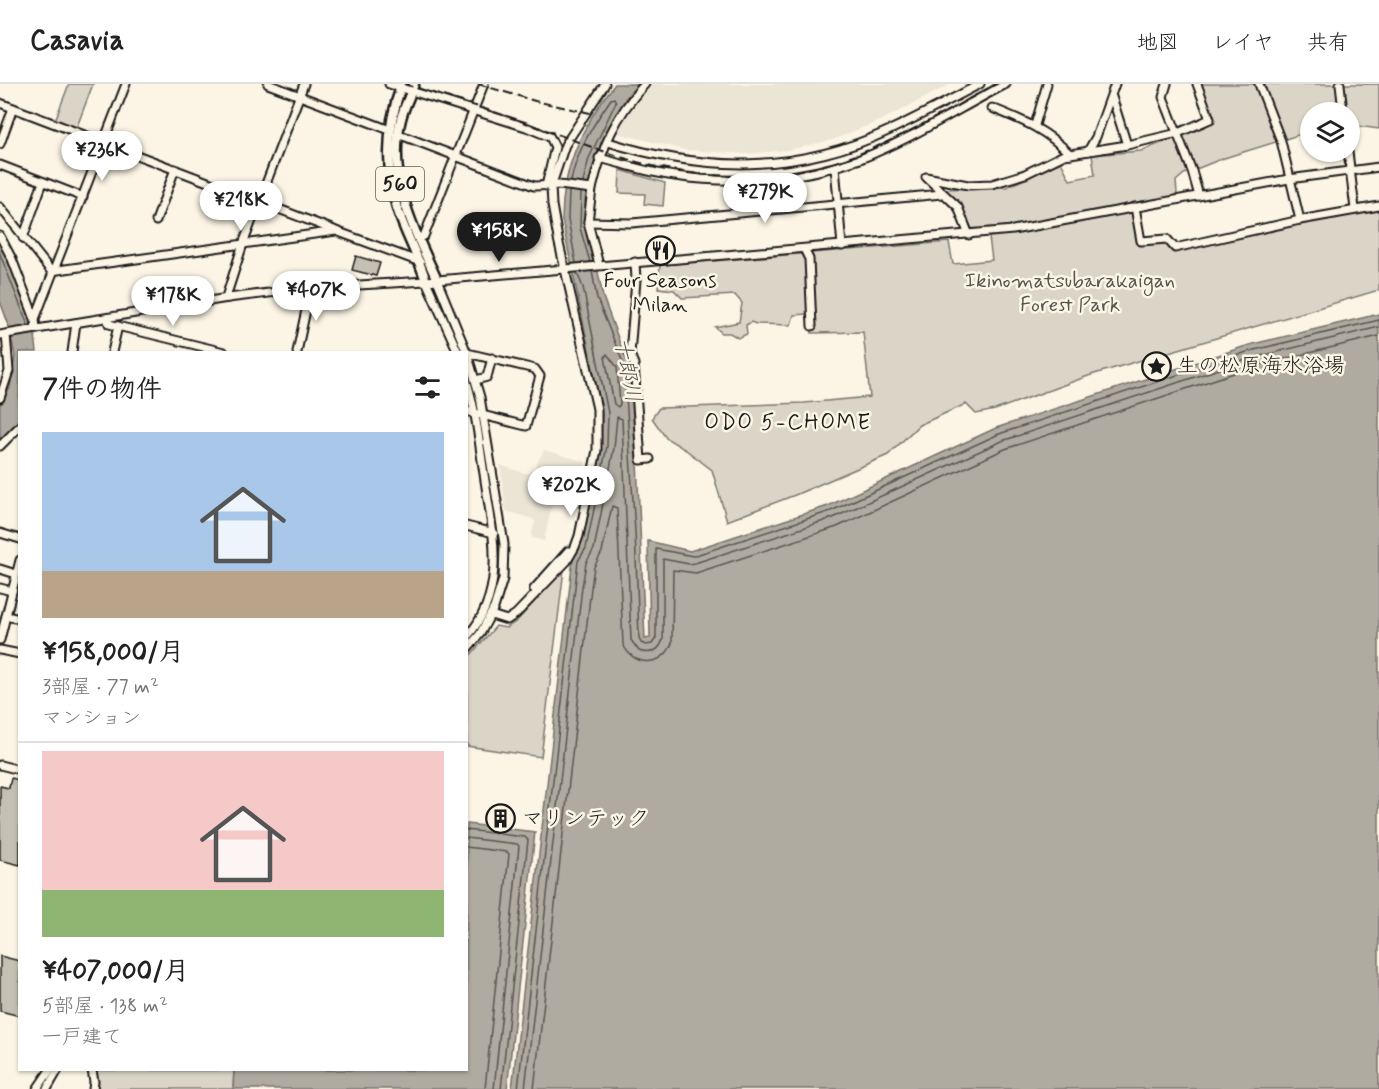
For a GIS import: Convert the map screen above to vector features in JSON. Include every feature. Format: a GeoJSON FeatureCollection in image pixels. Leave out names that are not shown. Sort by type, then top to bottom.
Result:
{"type":"FeatureCollection","features":[{"type":"Feature","properties":{"kind":"main road","name":"560"},"geometry":{"type":"LineString","coordinates":[[401,86],[389,153],[393,187],[397,207],[426,281]]}},
{"type":"Feature","properties":{"kind":"main road","name":"560"},"geometry":{"type":"LineString","coordinates":[[413,88],[394,132],[398,176],[402,195],[437,280]]}},
{"type":"Feature","properties":{"kind":"street"},"geometry":{"type":"LineString","coordinates":[[35,319],[126,84]]}},
{"type":"Feature","properties":{"kind":"street"},"geometry":{"type":"LineString","coordinates":[[268,84],[534,186],[589,189]]}},
{"type":"Feature","properties":{"kind":"street"},"geometry":{"type":"LineString","coordinates":[[228,298],[227,294],[243,244],[304,84]]}},
{"type":"Feature","properties":{"kind":"street"},"geometry":{"type":"LineString","coordinates":[[389,84],[413,88],[550,137],[555,147],[552,205],[597,409],[597,450],[575,547],[567,561],[511,618],[507,620],[491,615]]}},
{"type":"Feature","properties":{"kind":"street"},"geometry":{"type":"LineString","coordinates":[[419,239],[424,236],[484,84]]}},
{"type":"Feature","properties":{"kind":"street"},"geometry":{"type":"LineString","coordinates":[[552,186],[565,145],[605,84]]}},
{"type":"Feature","properties":{"kind":"street"},"geometry":{"type":"LineString","coordinates":[[599,265],[588,222],[589,189],[599,158],[608,142],[617,117],[645,84]]}},
{"type":"Feature","properties":{"kind":"street"},"geometry":{"type":"LineString","coordinates":[[608,142],[673,160],[730,165],[775,163],[817,155],[870,139],[980,84]]}},
{"type":"Feature","properties":{"kind":"street"},"geometry":{"type":"LineString","coordinates":[[599,158],[672,176],[734,181],[764,180],[835,167],[888,146],[1006,84]]}},
{"type":"Feature","properties":{"kind":"street"},"geometry":{"type":"LineString","coordinates":[[1035,125],[1047,84]]}},
{"type":"Feature","properties":{"kind":"street"},"geometry":{"type":"LineString","coordinates":[[1088,151],[1113,97],[1115,84]]}},
{"type":"Feature","properties":{"kind":"street"},"geometry":{"type":"LineString","coordinates":[[1167,84],[1163,97],[1192,171],[1199,196]]}},
{"type":"Feature","properties":{"kind":"street"},"geometry":{"type":"LineString","coordinates":[[969,235],[958,207],[926,177],[968,185],[992,184],[1024,174],[1070,154],[1178,134],[1210,120],[1197,84]]}},
{"type":"Feature","properties":{"kind":"street"},"geometry":{"type":"LineString","coordinates":[[1259,84],[1281,141],[1300,220]]}},
{"type":"Feature","properties":{"kind":"street"},"geometry":{"type":"LineString","coordinates":[[1340,84],[1342,102]]}},
{"type":"Feature","properties":{"kind":"street"},"geometry":{"type":"LineString","coordinates":[[1113,97],[1127,145]]}},
{"type":"Feature","properties":{"kind":"street"},"geometry":{"type":"LineString","coordinates":[[0,103],[420,262]]}},
{"type":"Feature","properties":{"kind":"street"},"geometry":{"type":"LineString","coordinates":[[0,144],[13,108]]}},
{"type":"Feature","properties":{"kind":"street"},"geometry":{"type":"LineString","coordinates":[[992,108],[1035,125],[1055,139],[1070,154]]}},
{"type":"Feature","properties":{"kind":"street"},"geometry":{"type":"LineString","coordinates":[[1349,162],[1355,209]]}},
{"type":"Feature","properties":{"kind":"street"},"geometry":{"type":"LineString","coordinates":[[0,165],[83,197]]}},
{"type":"Feature","properties":{"kind":"street"},"geometry":{"type":"LineString","coordinates":[[835,167],[842,246]]}},
{"type":"Feature","properties":{"kind":"street"},"geometry":{"type":"LineString","coordinates":[[0,398],[9,370],[3,334],[228,298],[309,288],[426,281],[1013,230],[1289,179],[1379,167]]}},
{"type":"Feature","properties":{"kind":"street"},"geometry":{"type":"LineString","coordinates":[[156,221],[175,169]]}},
{"type":"Feature","properties":{"kind":"street"},"geometry":{"type":"LineString","coordinates":[[23,238],[43,182]]}},
{"type":"Feature","properties":{"kind":"street"},"geometry":{"type":"LineString","coordinates":[[588,222],[632,223],[942,194]]}},
{"type":"Feature","properties":{"kind":"street"},"geometry":{"type":"LineString","coordinates":[[1135,207],[1141,241],[1167,239],[1175,249],[1300,220],[1379,206]]}},
{"type":"Feature","properties":{"kind":"street"},"geometry":{"type":"LineString","coordinates":[[0,207],[48,270],[55,272],[336,231]]}},
{"type":"Feature","properties":{"kind":"street"},"geometry":{"type":"LineString","coordinates":[[0,236],[12,259],[35,319],[36,329]]}},
{"type":"Feature","properties":{"kind":"street"},"geometry":{"type":"LineString","coordinates":[[804,249],[809,259],[812,326]]}},
{"type":"Feature","properties":{"kind":"street"},"geometry":{"type":"LineString","coordinates":[[635,262],[636,280],[630,354],[634,364],[641,460],[650,459]]}},
{"type":"Feature","properties":{"kind":"street"},"geometry":{"type":"LineString","coordinates":[[437,280],[466,351]]}},
{"type":"Feature","properties":{"kind":"street"},"geometry":{"type":"LineString","coordinates":[[426,281],[458,351]]}},
{"type":"Feature","properties":{"kind":"street"},"geometry":{"type":"LineString","coordinates":[[297,351],[309,288]]}},
{"type":"Feature","properties":{"kind":"street"},"geometry":{"type":"LineString","coordinates":[[108,318],[109,324],[220,351]]}},
{"type":"Feature","properties":{"kind":"street"},"geometry":{"type":"LineString","coordinates":[[72,351],[76,323]]}},
{"type":"Feature","properties":{"kind":"street"},"geometry":{"type":"LineString","coordinates":[[112,351],[118,326]]}},
{"type":"Feature","properties":{"kind":"street"},"geometry":{"type":"LineString","coordinates":[[187,351],[189,344]]}},
{"type":"Feature","properties":{"kind":"street"},"geometry":{"type":"LineString","coordinates":[[468,353],[535,369],[540,376],[526,426],[468,411]]}},
{"type":"Feature","properties":{"kind":"street"},"geometry":{"type":"LineString","coordinates":[[468,356],[484,416],[504,561],[499,595],[491,615],[480,634],[468,648]]}},
{"type":"Feature","properties":{"kind":"street"},"geometry":{"type":"LineString","coordinates":[[476,380],[487,377],[492,358]]}},
{"type":"Feature","properties":{"kind":"street"},"geometry":{"type":"LineString","coordinates":[[468,387],[475,413],[494,532],[493,580],[488,603],[481,618],[468,635]]}},
{"type":"Feature","properties":{"kind":"street"},"geometry":{"type":"LineString","coordinates":[[0,446],[18,428]]}},
{"type":"Feature","properties":{"kind":"street"},"geometry":{"type":"LineString","coordinates":[[468,526],[494,532]]}},
{"type":"Feature","properties":{"kind":"street"},"geometry":{"type":"LineString","coordinates":[[0,533],[18,538]]}},
{"type":"Feature","properties":{"kind":"street"},"geometry":{"type":"LineString","coordinates":[[0,640],[12,591],[17,583],[18,567]]}},
{"type":"Feature","properties":{"kind":"street"},"geometry":{"type":"LineString","coordinates":[[0,569],[16,574]]}},
{"type":"Feature","properties":{"kind":"street"},"geometry":{"type":"LineString","coordinates":[[0,588],[12,591]]}},
{"type":"Feature","properties":{"kind":"street"},"geometry":{"type":"LineString","coordinates":[[6,616],[18,619]]}},
{"type":"Feature","properties":{"kind":"street"},"geometry":{"type":"LineString","coordinates":[[0,650],[18,654]]}},
{"type":"Feature","properties":{"kind":"street"},"geometry":{"type":"LineString","coordinates":[[0,765],[18,770]]}},
{"type":"Feature","properties":{"kind":"street"},"geometry":{"type":"LineString","coordinates":[[37,1089],[49,1071]]}},
{"type":"Feature","properties":{"kind":"street"},"geometry":{"type":"LineString","coordinates":[[47,1089],[57,1071]]}},
{"type":"Feature","properties":{"kind":"street"},"geometry":{"type":"LineString","coordinates":[[92,1071],[93,1089]]}},
{"type":"Feature","properties":{"kind":"shaded area"},"geometry":{"type":"Polygon","coordinates":[[[653,84],[951,84],[884,119],[832,140],[788,150],[748,154],[685,150],[617,133],[635,103],[653,84]]]}},
{"type":"Feature","properties":{"kind":"shaded area"},"geometry":{"type":"Polygon","coordinates":[[[544,450],[586,462],[583,472],[560,468],[544,541],[531,537],[535,522],[533,519],[506,511],[500,465],[528,474],[534,469],[544,450]]]}},
{"type":"Feature","properties":{"kind":"green space"},"geometry":{"type":"Polygon","coordinates":[[[69,84],[93,84],[75,132],[54,123],[69,84]]]}},
{"type":"Feature","properties":{"kind":"green space","name":"Ikinomatsubarakaigan Forest Park"},"geometry":{"type":"Polygon","coordinates":[[[1201,84],[1379,84],[1379,129],[1360,126],[1360,102],[1300,102],[1300,134],[1221,159],[1184,174],[1176,181],[1177,193],[1171,197],[1130,203],[1138,243],[1161,241],[1173,251],[1296,222],[1379,208],[1379,290],[1091,375],[995,410],[976,414],[966,404],[919,425],[888,455],[727,521],[712,470],[666,438],[652,418],[659,408],[804,403],[870,397],[863,332],[812,333],[806,314],[794,315],[791,325],[751,322],[746,325],[747,334],[738,338],[730,333],[722,333],[715,327],[739,322],[742,303],[735,295],[682,298],[674,290],[658,288],[660,265],[949,242],[953,264],[992,260],[988,230],[973,231],[960,204],[944,189],[1007,187],[1061,162],[1070,180],[1095,175],[1092,155],[1141,151],[1215,122],[1201,84]]]}},
{"type":"Feature","properties":{"kind":"green space"},"geometry":{"type":"Polygon","coordinates":[[[620,170],[665,183],[663,206],[644,204],[645,194],[619,193],[620,170]]]}},
{"type":"Feature","properties":{"kind":"green space"},"geometry":{"type":"Polygon","coordinates":[[[564,569],[541,757],[468,746],[468,658],[496,626],[506,628],[517,621],[564,569]]]}},
{"type":"Feature","properties":{"kind":"green space"},"geometry":{"type":"Polygon","coordinates":[[[95,1071],[234,1071],[233,1089],[98,1089],[95,1071]]]}},
{"type":"Feature","properties":{"kind":"water","name":"十郎川"},"geometry":{"type":"Polygon","coordinates":[[[615,84],[638,84],[625,99],[595,161],[585,200],[586,227],[603,297],[622,349],[630,363],[635,417],[645,639],[650,638],[648,541],[690,551],[828,506],[996,428],[1249,345],[1379,314],[1379,1089],[512,1089],[573,558],[580,546],[601,445],[602,413],[562,220],[563,201],[576,148],[593,115],[615,84]]]}},
{"type":"Feature","properties":{"kind":"water"},"geometry":{"type":"Polygon","coordinates":[[[0,241],[33,319],[37,351],[18,351],[18,420],[0,442],[0,405],[10,388],[15,356],[8,323],[0,301],[0,241]]]}},
{"type":"Feature","properties":{"kind":"water"},"geometry":{"type":"Polygon","coordinates":[[[468,824],[535,832],[507,1089],[233,1089],[234,1071],[468,1071],[468,824]]]}},
{"type":"Feature","properties":{"kind":"building"},"geometry":{"type":"Polygon","coordinates":[[[356,256],[380,263],[376,276],[352,270],[356,256]]]}},
{"type":"Feature","properties":{"kind":"building"},"geometry":{"type":"Polygon","coordinates":[[[11,778],[18,780],[18,864],[0,860],[0,786],[9,788],[11,778]]]}},
{"type":"Feature","properties":{"kind":"building"},"geometry":{"type":"Polygon","coordinates":[[[0,956],[18,960],[18,1016],[0,1011],[0,956]]]}},
{"type":"Feature","properties":{"kind":"railway"},"geometry":{"type":"LineString","coordinates":[[404,84],[498,113],[642,163],[681,171],[727,176],[797,171],[842,160],[901,135],[996,84]]}},
{"type":"Feature","properties":{"kind":"railway"},"geometry":{"type":"LineString","coordinates":[[478,84],[535,101],[590,113]]}},
{"type":"Feature","properties":{"kind":"place","name":"Four Seasons Milan"},"geometry":{"type":"Point","coordinates":[660,250]}},
{"type":"Feature","properties":{"kind":"place","name":"生の松原海水浴場"},"geometry":{"type":"Point","coordinates":[1156,366]}},
{"type":"Feature","properties":{"kind":"place","name":"マリンテック"},"geometry":{"type":"Point","coordinates":[501,819]}},
{"type":"Feature","properties":{"kind":"district","name":"ODO 5-CHOME"},"geometry":{"type":"Point","coordinates":[788,423]}}]}
